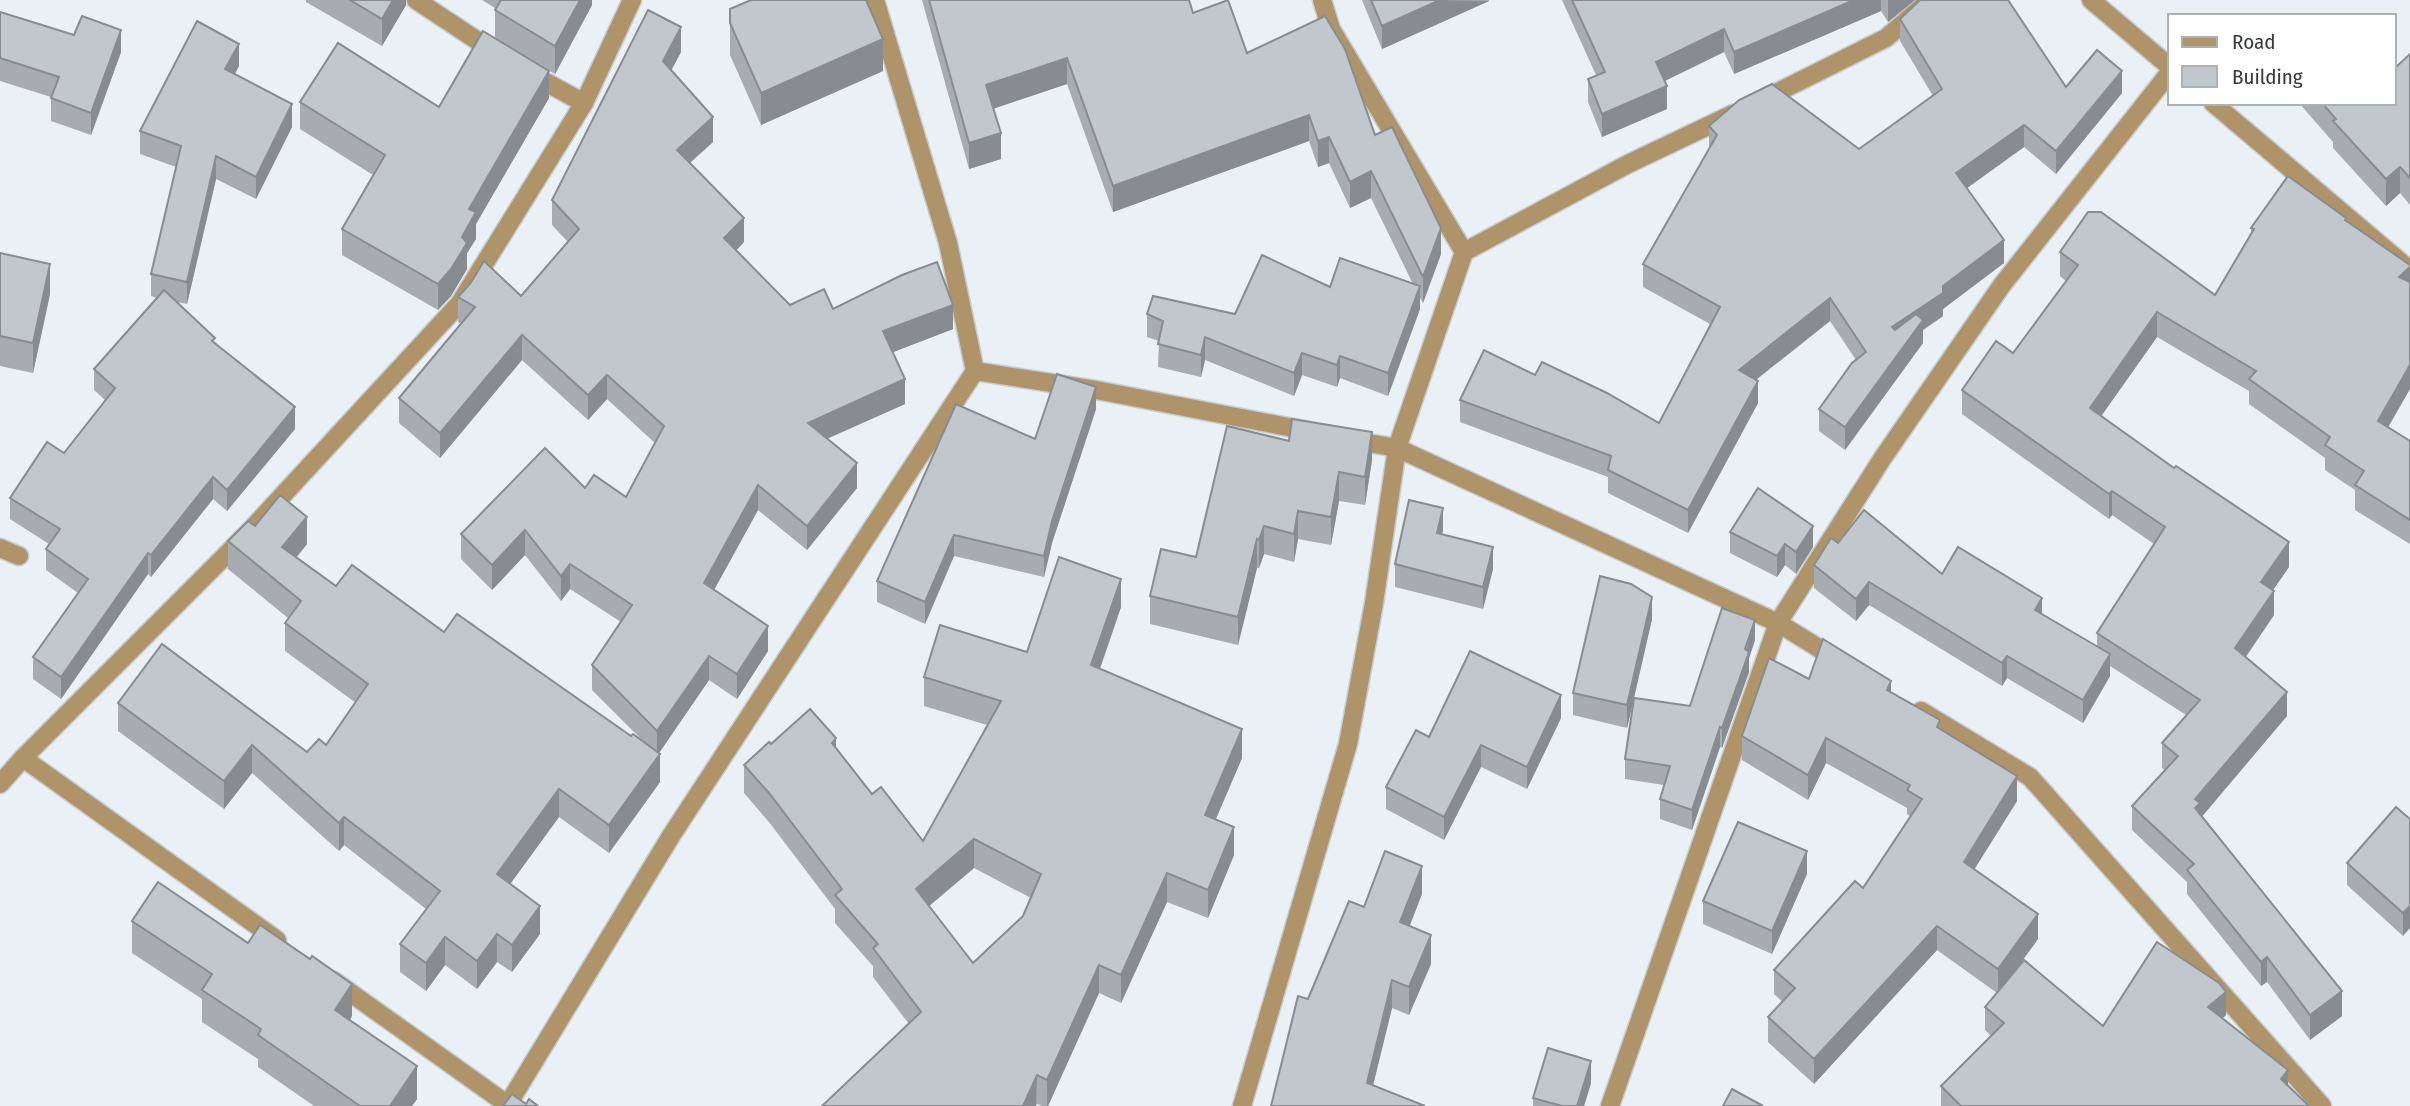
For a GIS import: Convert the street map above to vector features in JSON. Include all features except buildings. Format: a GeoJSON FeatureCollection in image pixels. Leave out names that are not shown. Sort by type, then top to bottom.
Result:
{"type":"FeatureCollection","features":[{"type":"Feature","properties":{"kind":"street"},"geometry":{"type":"LineString","coordinates":[[416,0],[511,63],[584,103]]}},
{"type":"Feature","properties":{"kind":"street"},"geometry":{"type":"LineString","coordinates":[[0,784],[246,534],[460,303],[584,103],[632,0]]}},
{"type":"Feature","properties":{"kind":"street"},"geometry":{"type":"LineString","coordinates":[[318,969],[507,1105],[671,836],[975,371],[948,243],[875,0]]}},
{"type":"Feature","properties":{"kind":"street"},"geometry":{"type":"LineString","coordinates":[[1322,0],[1331,30],[1464,252]]}},
{"type":"Feature","properties":{"kind":"street"},"geometry":{"type":"LineString","coordinates":[[1242,1106],[1348,744],[1374,603],[1397,449],[1464,252],[1628,164],[1886,38],[1930,0]]}},
{"type":"Feature","properties":{"kind":"street"},"geometry":{"type":"LineString","coordinates":[[2091,0],[2168,68]]}},
{"type":"Feature","properties":{"kind":"street"},"geometry":{"type":"LineString","coordinates":[[1610,1106],[1778,623],[1882,459],[2002,285],[2168,73]]}},
{"type":"Feature","properties":{"kind":"street"},"geometry":{"type":"LineString","coordinates":[[2215,105],[2410,270]]}},
{"type":"Feature","properties":{"kind":"street"},"geometry":{"type":"LineString","coordinates":[[975,371],[1096,390],[1397,449],[1778,623],[1858,672]]}},
{"type":"Feature","properties":{"kind":"street"},"geometry":{"type":"LineString","coordinates":[[0,548],[19,556]]}},
{"type":"Feature","properties":{"kind":"street"},"geometry":{"type":"LineString","coordinates":[[1904,700],[2030,777],[2322,1106]]}},
{"type":"Feature","properties":{"kind":"street"},"geometry":{"type":"LineString","coordinates":[[23,758],[295,953]]}}]}
